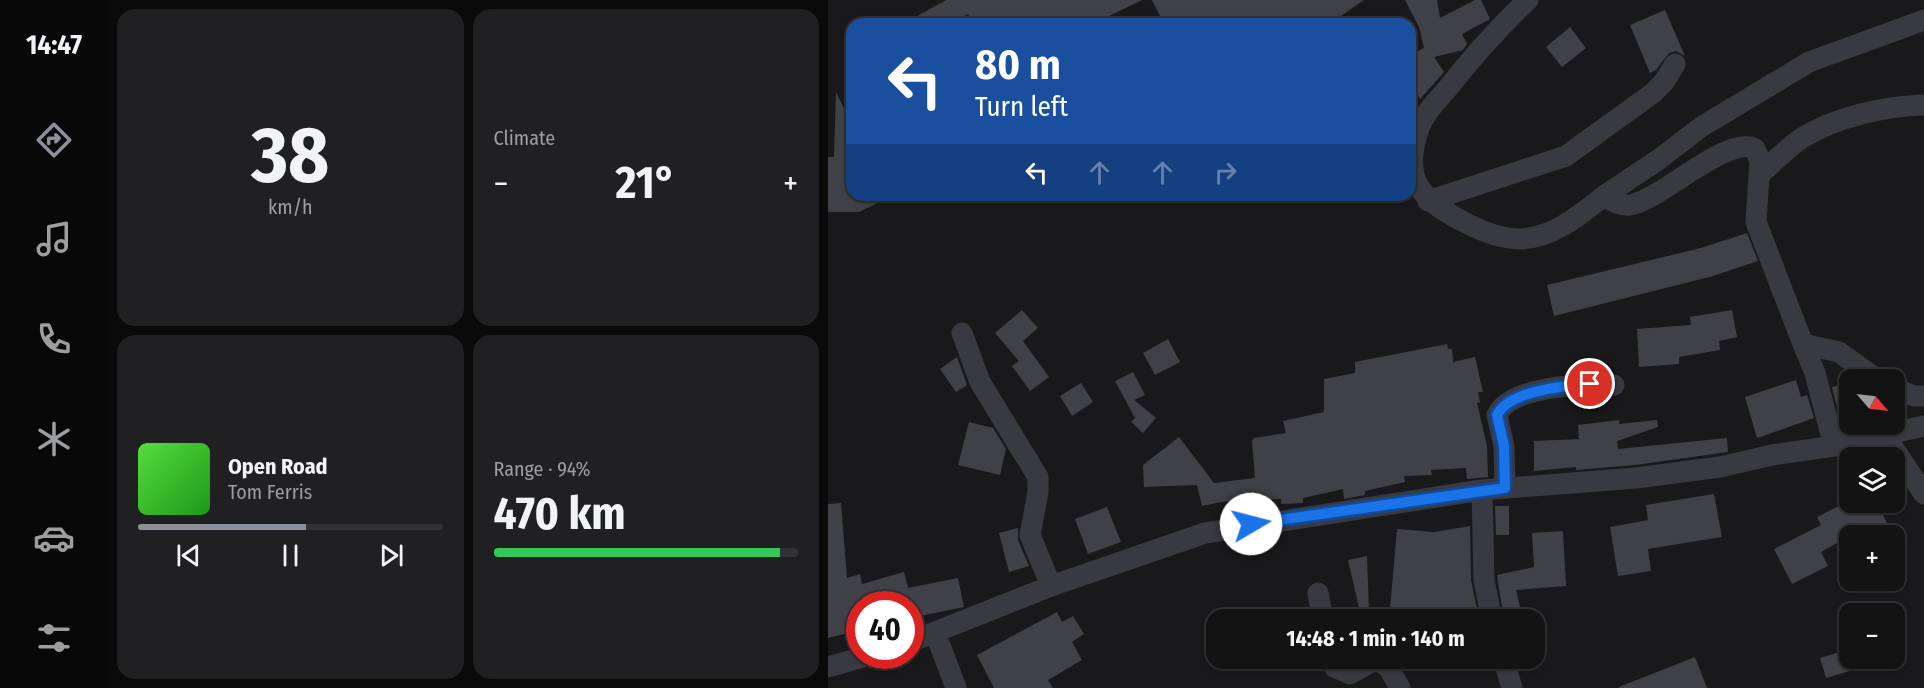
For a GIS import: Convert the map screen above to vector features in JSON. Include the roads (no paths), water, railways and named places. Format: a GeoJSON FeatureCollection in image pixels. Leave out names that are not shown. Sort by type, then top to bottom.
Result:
{"type":"FeatureCollection","features":[{"type":"Feature","properties":{"kind":"street"},"geometry":{"type":"LineString","coordinates":[[1416,143],[1428,110],[1486,40],[1528,0]]}},
{"type":"Feature","properties":{"kind":"street"},"geometry":{"type":"LineString","coordinates":[[1416,176],[1419,190],[1428,201],[1488,233],[1521,239],[1556,230],[1658,160],[1701,127],[1809,62],[1924,20]]}},
{"type":"Feature","properties":{"kind":"street"},"geometry":{"type":"LineString","coordinates":[[1428,201],[1566,156],[1653,93],[1664,82],[1675,64]]}},
{"type":"Feature","properties":{"kind":"street"},"geometry":{"type":"LineString","coordinates":[[1759,175],[1801,139],[1827,125],[1904,106],[1924,105]]}},
{"type":"Feature","properties":{"kind":"street"},"geometry":{"type":"LineString","coordinates":[[1604,196],[1619,204],[1636,203],[1726,153],[1743,147],[1755,149],[1760,160],[1756,222],[1815,373],[1834,446]]}},
{"type":"Feature","properties":{"kind":"street"},"geometry":{"type":"LineString","coordinates":[[962,333],[980,382],[1038,477],[1038,492],[1030,535],[1051,586]]}},
{"type":"Feature","properties":{"kind":"street"},"geometry":{"type":"LineString","coordinates":[[1803,344],[1839,352],[1863,369]]}},
{"type":"Feature","properties":{"kind":"street"},"geometry":{"type":"LineString","coordinates":[[1505,488],[1504,446],[1497,415],[1504,404],[1524,395],[1572,385],[1614,385]]}},
{"type":"Feature","properties":{"kind":"street"},"geometry":{"type":"LineString","coordinates":[[1905,392],[1914,396],[1924,396]]}},
{"type":"Feature","properties":{"kind":"street"},"geometry":{"type":"LineString","coordinates":[[1905,430],[1924,426]]}},
{"type":"Feature","properties":{"kind":"street"},"geometry":{"type":"LineString","coordinates":[[924,636],[1051,586],[1205,532],[1482,490],[1636,478],[1834,446],[1880,435]]}},
{"type":"Feature","properties":{"kind":"street"},"geometry":{"type":"LineString","coordinates":[[1885,435],[1924,494]]}},
{"type":"Feature","properties":{"kind":"street"},"geometry":{"type":"LineString","coordinates":[[1482,490],[1484,580],[1490,609]]}},
{"type":"Feature","properties":{"kind":"street"},"geometry":{"type":"LineString","coordinates":[[1318,593],[1321,609]]}},
{"type":"Feature","properties":{"kind":"street"},"geometry":{"type":"LineString","coordinates":[[935,632],[951,687]]}},
{"type":"Feature","properties":{"kind":"street"},"geometry":{"type":"LineString","coordinates":[[828,667],[846,662]]}},
{"type":"Feature","properties":{"kind":"street"},"geometry":{"type":"LineString","coordinates":[[1339,669],[1350,674],[1361,669]]}},
{"type":"Feature","properties":{"kind":"street"},"geometry":{"type":"LineString","coordinates":[[1389,669],[1400,688]]}},
{"type":"Feature","properties":{"kind":"street"},"geometry":{"type":"LineString","coordinates":[[1506,669],[1512,688]]}}]}
